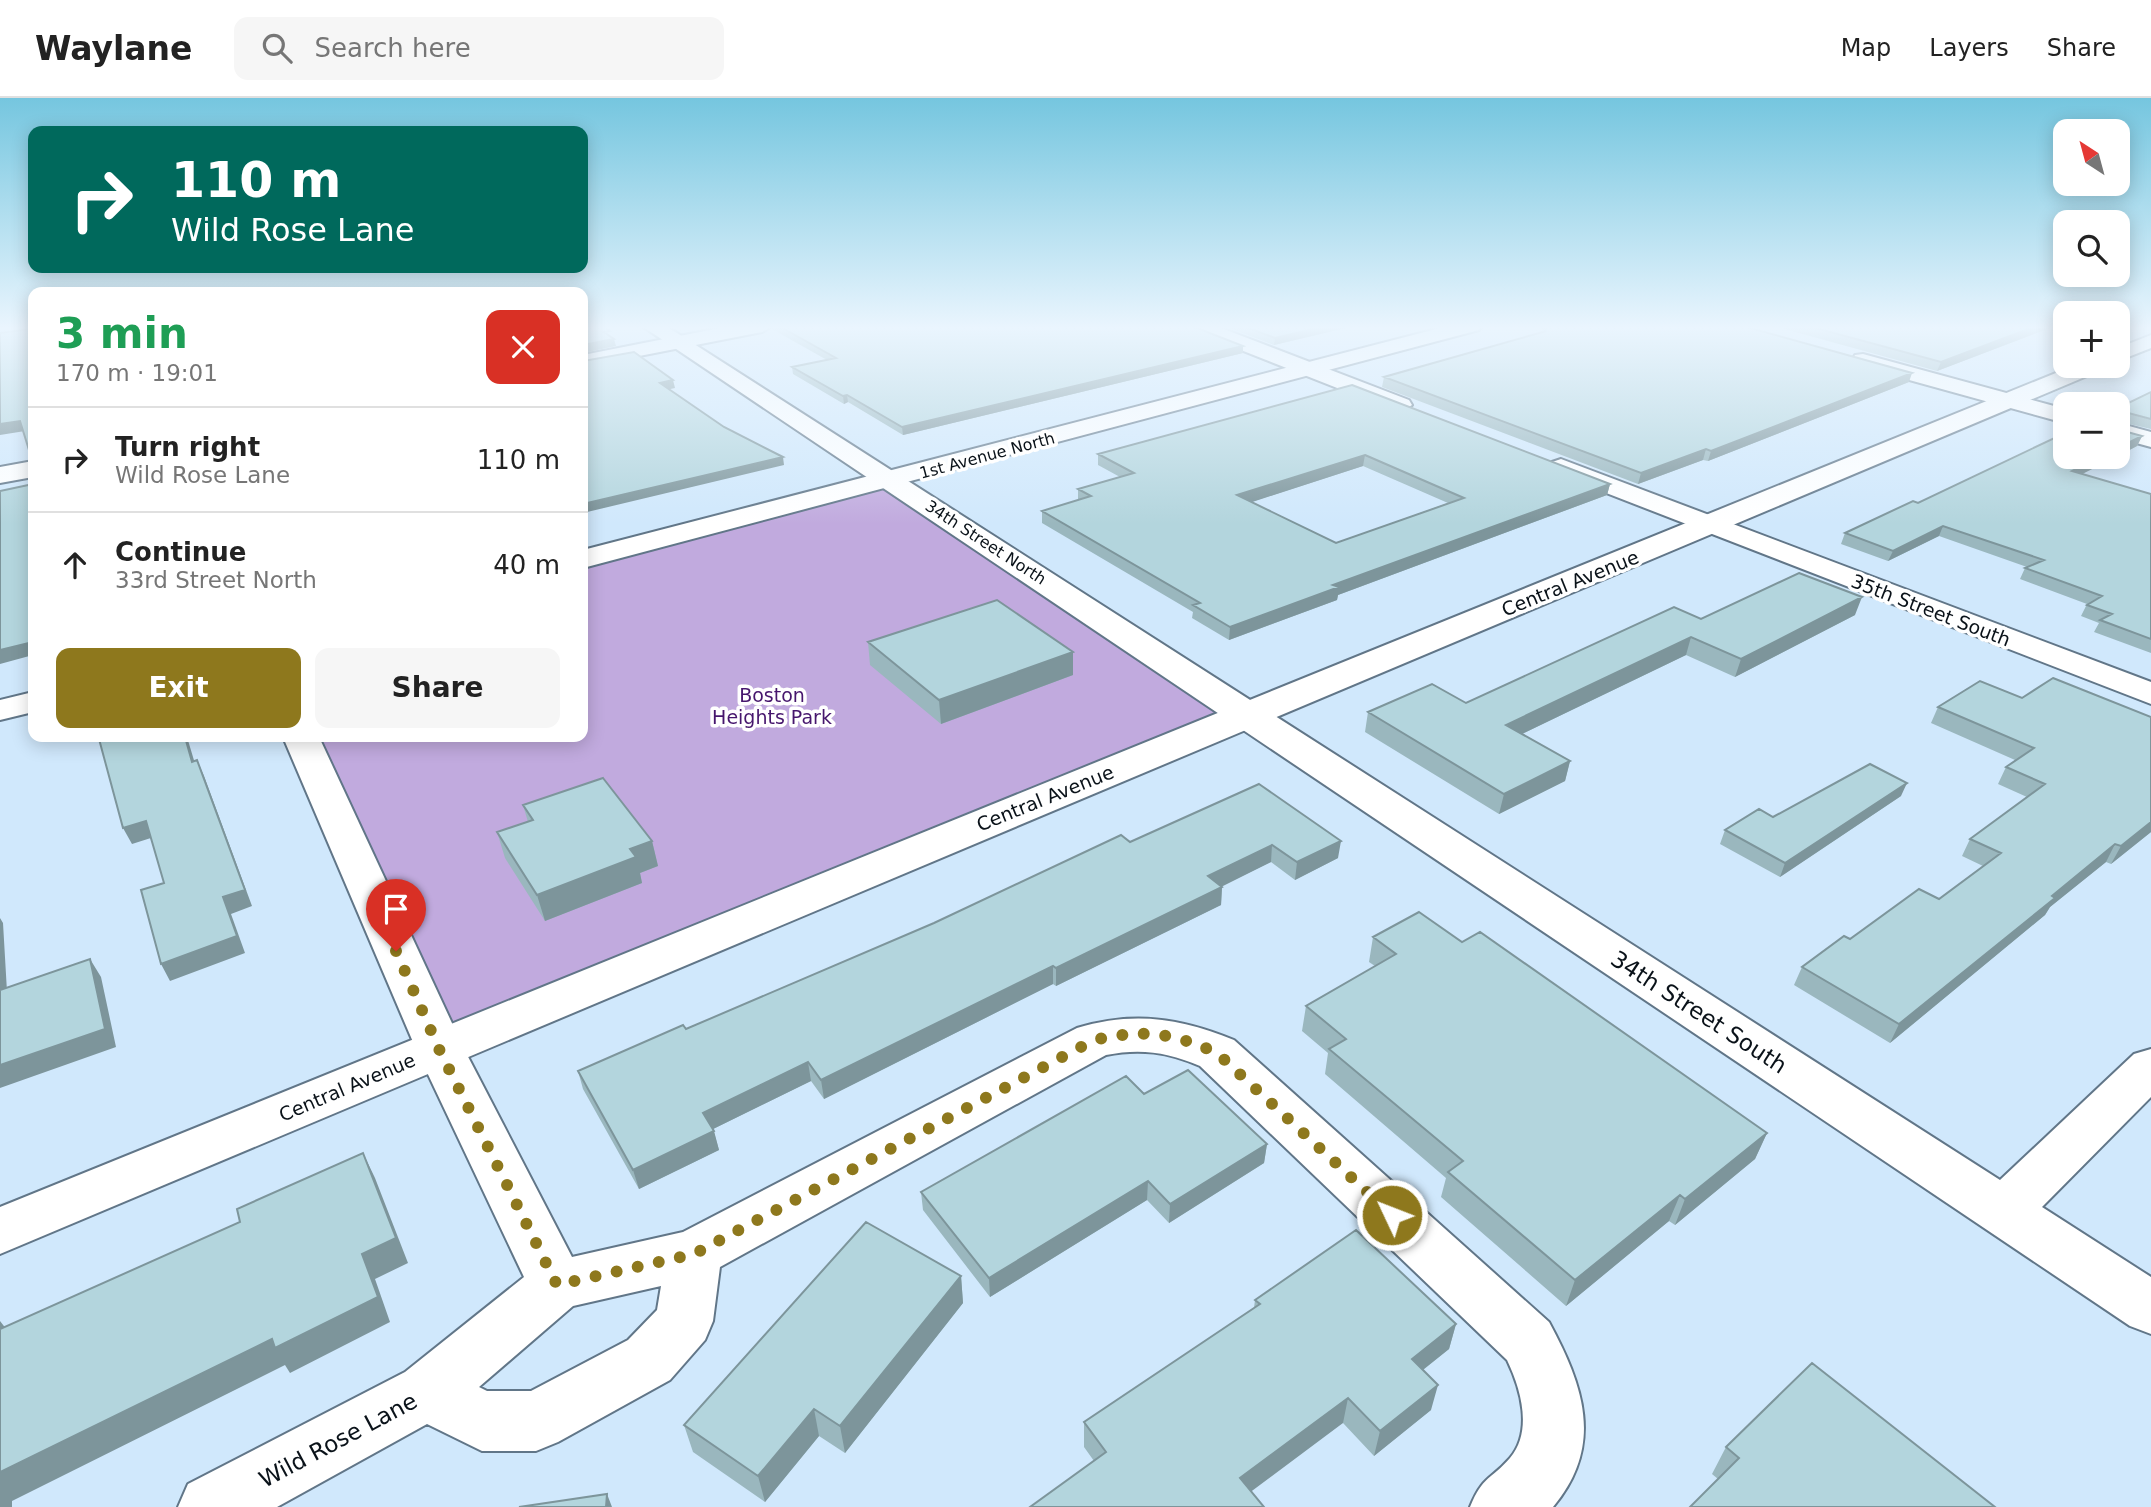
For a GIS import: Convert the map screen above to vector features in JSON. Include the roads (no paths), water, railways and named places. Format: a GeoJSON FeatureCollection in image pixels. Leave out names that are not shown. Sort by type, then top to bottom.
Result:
{"type":"FeatureCollection","features":[{"type":"Feature","properties":{"kind":"street","name":"34th Street North"},"geometry":{"type":"LineString","coordinates":[[753,392],[1248,714]]}},
{"type":"Feature","properties":{"kind":"street","name":"1st Avenue North"},"geometry":{"type":"LineString","coordinates":[[588,558],[1223,392]]}},
{"type":"Feature","properties":{"kind":"street"},"geometry":{"type":"LineString","coordinates":[[1366,392],[1420,413]]}},
{"type":"Feature","properties":{"kind":"street"},"geometry":{"type":"LineString","coordinates":[[1978,392],[2053,413]]}},
{"type":"Feature","properties":{"kind":"street","name":"Central Avenue"},"geometry":{"type":"LineString","coordinates":[[0,1231],[2028,392]]}},
{"type":"Feature","properties":{"kind":"street"},"geometry":{"type":"LineString","coordinates":[[2130,434],[2151,440]]}},
{"type":"Feature","properties":{"kind":"street","name":"35th Street South"},"geometry":{"type":"LineString","coordinates":[[1534,456],[2151,694]]}},
{"type":"Feature","properties":{"kind":"street"},"geometry":{"type":"LineString","coordinates":[[0,475],[28,470]]}},
{"type":"Feature","properties":{"kind":"street"},"geometry":{"type":"LineString","coordinates":[[0,710],[28,703]]}},
{"type":"Feature","properties":{"kind":"street","name":"34th Street South"},"geometry":{"type":"LineString","coordinates":[[1248,714],[2151,1308]]}},
{"type":"Feature","properties":{"kind":"street"},"geometry":{"type":"LineString","coordinates":[[303,742],[439,1049],[557,1285]]}},
{"type":"Feature","properties":{"kind":"street","name":"Wild Rose Lane"},"geometry":{"type":"LineString","coordinates":[[211,1507],[427,1392],[557,1285],[694,1254],[1094,1040],[1152,1032],[1183,1038],[1217,1053],[1528,1341],[1546,1374],[1555,1410],[1552,1445],[1536,1478],[1503,1507]]}},
{"type":"Feature","properties":{"kind":"street"},"geometry":{"type":"LineString","coordinates":[[2003,1211],[2151,1067]]}},
{"type":"Feature","properties":{"kind":"street","name":"Wild Rose Lane"},"geometry":{"type":"LineString","coordinates":[[427,1392],[481,1421],[536,1421],[649,1360],[684,1321],[694,1254]]}},
{"type":"Feature","properties":{"kind":"park label","name":"Boston Heights Park"},"geometry":{"type":"Point","coordinates":[772,706]}}]}
